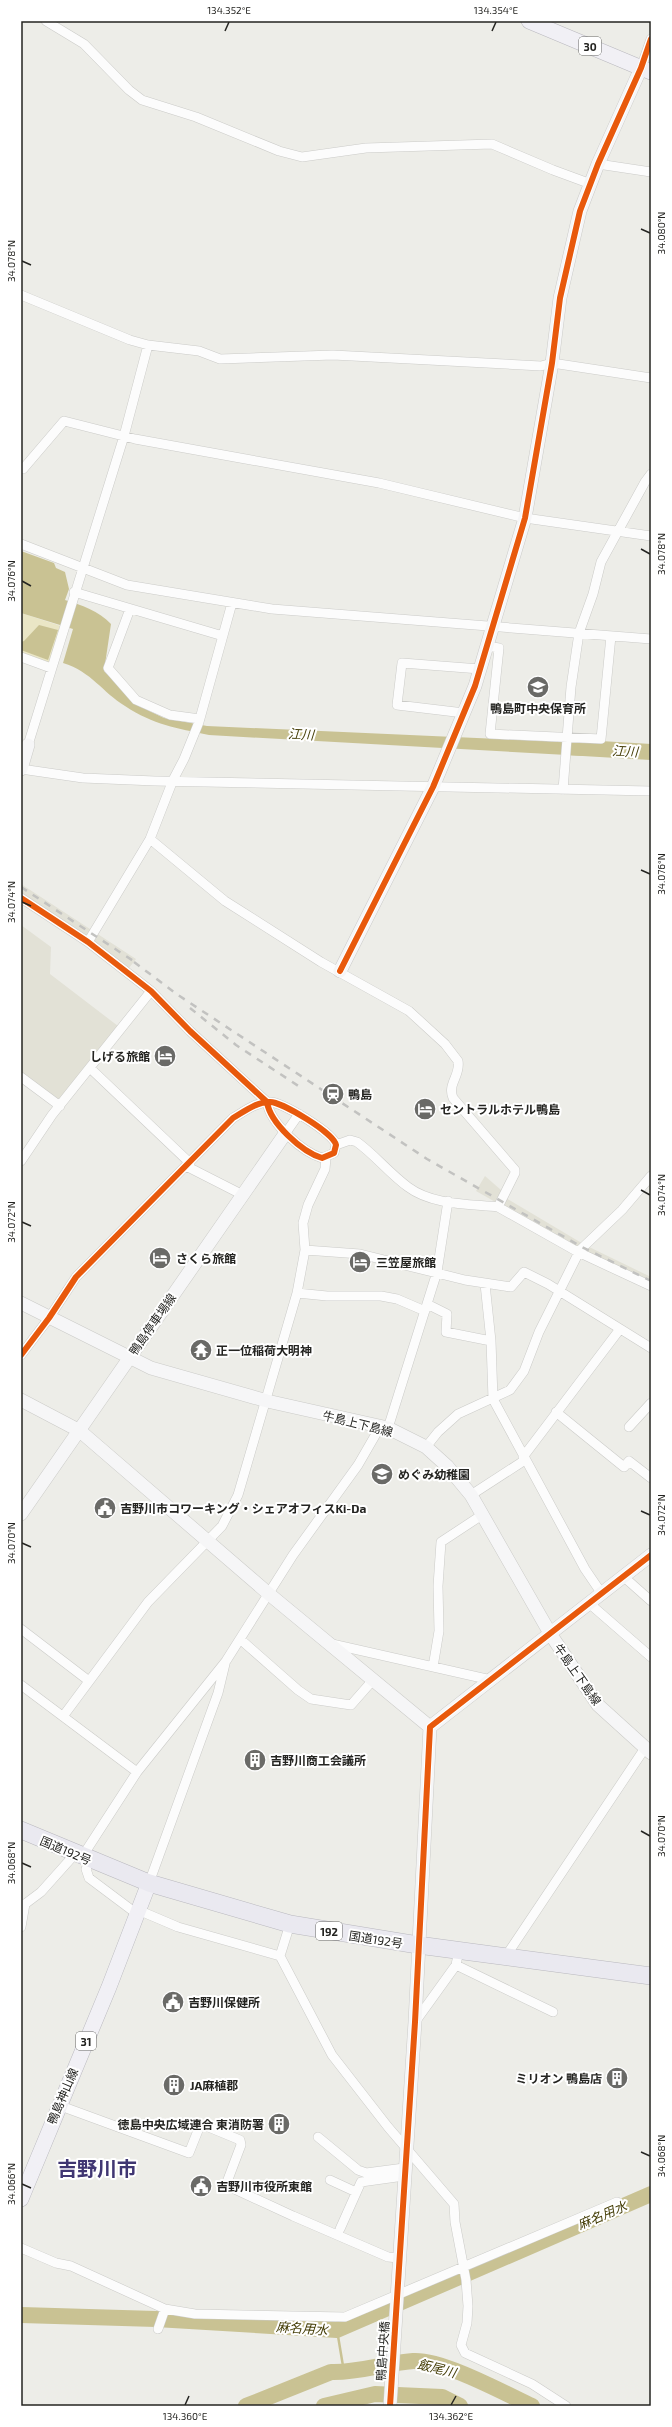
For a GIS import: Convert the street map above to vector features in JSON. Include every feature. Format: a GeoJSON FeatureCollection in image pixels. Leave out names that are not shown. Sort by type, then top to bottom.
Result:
{"type":"FeatureCollection","features":[{"type":"Feature","properties":{"kind":"highway","name":"国道192号"},"geometry":{"type":"LineString","coordinates":[[21,1830],[82,1857],[149,1883],[290,1924],[418,1946],[458,1957],[506,1956],[651,1976]]}},
{"type":"Feature","properties":{"kind":"main road","name":"30"},"geometry":{"type":"LineString","coordinates":[[530,21],[646,70]]}},
{"type":"Feature","properties":{"kind":"main road","name":"鴨島神山線"},"geometry":{"type":"LineString","coordinates":[[21,2199],[58,2105],[109,1987],[149,1883]]}},
{"type":"Feature","properties":{"kind":"street"},"geometry":{"type":"LineString","coordinates":[[46,21],[84,44],[129,90],[142,100],[196,117],[279,151],[302,157],[366,148],[492,144],[553,170],[591,184]]}},
{"type":"Feature","properties":{"kind":"street"},"geometry":{"type":"LineString","coordinates":[[340,971],[433,787],[464,713],[480,669],[494,627],[525,518],[552,363],[560,298],[580,211],[598,164],[646,70],[651,39]]}},
{"type":"Feature","properties":{"kind":"street"},"geometry":{"type":"LineString","coordinates":[[598,164],[651,172]]}},
{"type":"Feature","properties":{"kind":"street"},"geometry":{"type":"LineString","coordinates":[[21,295],[130,340],[148,345],[199,351],[220,359],[333,356],[541,366],[552,363],[651,378]]}},
{"type":"Feature","properties":{"kind":"street"},"geometry":{"type":"LineString","coordinates":[[148,345],[124,436],[21,769],[83,778],[651,791]]}},
{"type":"Feature","properties":{"kind":"street"},"geometry":{"type":"LineString","coordinates":[[21,469],[64,421],[124,436],[378,483],[525,518],[651,536]]}},
{"type":"Feature","properties":{"kind":"street"},"geometry":{"type":"LineString","coordinates":[[563,790],[571,687],[579,634],[593,594],[601,562],[617,531],[651,474]]}},
{"type":"Feature","properties":{"kind":"street"},"geometry":{"type":"LineString","coordinates":[[21,544],[82,569],[127,585],[232,603],[272,609],[651,639]]}},
{"type":"Feature","properties":{"kind":"street"},"geometry":{"type":"LineString","coordinates":[[74,595],[130,609],[223,636]]}},
{"type":"Feature","properties":{"kind":"street"},"geometry":{"type":"LineString","coordinates":[[88,942],[150,839],[173,780],[200,720],[232,603]]}},
{"type":"Feature","properties":{"kind":"street"},"geometry":{"type":"LineString","coordinates":[[130,609],[108,668],[136,700],[170,716],[200,720]]}},
{"type":"Feature","properties":{"kind":"street"},"geometry":{"type":"LineString","coordinates":[[487,646],[499,648],[490,734],[601,739],[611,636]]}},
{"type":"Feature","properties":{"kind":"street"},"geometry":{"type":"LineString","coordinates":[[21,657],[51,668]]}},
{"type":"Feature","properties":{"kind":"street"},"geometry":{"type":"LineString","coordinates":[[464,713],[397,705],[402,663],[480,669]]}},
{"type":"Feature","properties":{"kind":"street"},"geometry":{"type":"LineString","coordinates":[[150,839],[225,901],[321,962],[340,971],[409,1011],[456,1057],[459,1066],[450,1088],[453,1098],[515,1170],[515,1173],[498,1207]]}},
{"type":"Feature","properties":{"kind":"street"},"geometry":{"type":"LineString","coordinates":[[21,898],[88,942],[151,991],[190,1031],[266,1102],[268,1109],[285,1134],[319,1157],[326,1158],[334,1153],[336,1145],[331,1136],[299,1114],[273,1102],[266,1102],[254,1106],[233,1118],[76,1278],[49,1318],[21,1355]]}},
{"type":"Feature","properties":{"kind":"street"},"geometry":{"type":"LineString","coordinates":[[21,1161],[60,1106],[151,991]]}},
{"type":"Feature","properties":{"kind":"street"},"geometry":{"type":"LineString","coordinates":[[90,1068],[188,1164],[241,1194]]}},
{"type":"Feature","properties":{"kind":"street"},"geometry":{"type":"LineString","coordinates":[[21,1077],[60,1106]]}},
{"type":"Feature","properties":{"kind":"street"},"geometry":{"type":"LineString","coordinates":[[285,1134],[299,1114]]}},
{"type":"Feature","properties":{"kind":"street","name":"鴨島停車場線"},"geometry":{"type":"LineString","coordinates":[[21,1514],[80,1431],[241,1194],[285,1134]]}},
{"type":"Feature","properties":{"kind":"street"},"geometry":{"type":"LineString","coordinates":[[336,1145],[350,1140],[357,1142],[409,1188],[426,1196],[448,1202],[498,1207],[578,1252],[651,1286]]}},
{"type":"Feature","properties":{"kind":"street"},"geometry":{"type":"LineString","coordinates":[[64,1715],[148,1602],[222,1526],[238,1495],[267,1401],[297,1293],[305,1250],[303,1223],[308,1205],[325,1169],[326,1158]]}},
{"type":"Feature","properties":{"kind":"street"},"geometry":{"type":"LineString","coordinates":[[426,1447],[438,1432],[458,1414],[510,1390],[524,1372],[540,1332],[560,1293],[578,1252],[622,1210],[651,1176]]}},
{"type":"Feature","properties":{"kind":"street"},"geometry":{"type":"LineString","coordinates":[[21,1926],[23,1904],[41,1892],[82,1857],[137,1772],[226,1661],[293,1555],[384,1428],[437,1272],[448,1202]]}},
{"type":"Feature","properties":{"kind":"street"},"geometry":{"type":"LineString","coordinates":[[305,1250],[360,1254],[484,1284],[511,1288],[524,1272],[548,1284],[560,1293],[651,1348]]}},
{"type":"Feature","properties":{"kind":"street"},"geometry":{"type":"LineString","coordinates":[[484,1284],[491,1341],[493,1399],[585,1569],[602,1594]]}},
{"type":"Feature","properties":{"kind":"street"},"geometry":{"type":"LineString","coordinates":[[297,1293],[327,1296],[381,1296],[397,1299],[447,1314],[446,1332],[491,1341]]}},
{"type":"Feature","properties":{"kind":"street","name":"牛島上下島線"},"geometry":{"type":"LineString","coordinates":[[21,1303],[151,1368],[267,1401],[384,1428],[426,1447],[447,1466],[471,1495],[551,1635],[598,1705],[648,1750]]}},
{"type":"Feature","properties":{"kind":"street"},"geometry":{"type":"LineString","coordinates":[[471,1495],[524,1458],[556,1412],[620,1329]]}},
{"type":"Feature","properties":{"kind":"street"},"geometry":{"type":"LineString","coordinates":[[21,1400],[80,1431],[269,1594],[430,1727],[551,1635],[651,1555]]}},
{"type":"Feature","properties":{"kind":"street"},"geometry":{"type":"LineString","coordinates":[[629,1428],[650,1406]]}},
{"type":"Feature","properties":{"kind":"street"},"geometry":{"type":"LineString","coordinates":[[556,1412],[624,1467],[629,1461],[651,1478]]}},
{"type":"Feature","properties":{"kind":"street"},"geometry":{"type":"LineString","coordinates":[[433,1667],[439,1631],[438,1586],[441,1542],[482,1515]]}},
{"type":"Feature","properties":{"kind":"street"},"geometry":{"type":"LineString","coordinates":[[624,1577],[651,1601]]}},
{"type":"Feature","properties":{"kind":"street"},"geometry":{"type":"LineString","coordinates":[[590,1604],[651,1657]]}},
{"type":"Feature","properties":{"kind":"street"},"geometry":{"type":"LineString","coordinates":[[21,1629],[89,1681]]}},
{"type":"Feature","properties":{"kind":"street"},"geometry":{"type":"LineString","coordinates":[[240,1639],[298,1690],[311,1699],[351,1705],[373,1680]]}},
{"type":"Feature","properties":{"kind":"street"},"geometry":{"type":"LineString","coordinates":[[329,1643],[491,1680]]}},
{"type":"Feature","properties":{"kind":"street"},"geometry":{"type":"LineString","coordinates":[[149,1883],[218,1693],[226,1661]]}},
{"type":"Feature","properties":{"kind":"street"},"geometry":{"type":"LineString","coordinates":[[21,1684],[64,1715],[137,1772]]}},
{"type":"Feature","properties":{"kind":"street","name":"鴨島中央橋"},"geometry":{"type":"LineString","coordinates":[[390,2404],[415,2022],[430,1727]]}},
{"type":"Feature","properties":{"kind":"street"},"geometry":{"type":"LineString","coordinates":[[506,1956],[648,1750]]}},
{"type":"Feature","properties":{"kind":"street"},"geometry":{"type":"LineString","coordinates":[[82,1857],[89,1878],[138,1912],[178,1927],[280,1956]]}},
{"type":"Feature","properties":{"kind":"street"},"geometry":{"type":"LineString","coordinates":[[290,1924],[280,1956],[332,2055],[406,2149],[454,2204],[455,2222],[466,2280],[468,2312],[461,2345],[465,2353],[532,2384],[566,2406]]}},
{"type":"Feature","properties":{"kind":"street"},"geometry":{"type":"LineString","coordinates":[[415,2022],[458,1957],[553,2012]]}},
{"type":"Feature","properties":{"kind":"street"},"geometry":{"type":"LineString","coordinates":[[58,2105],[189,2153],[199,2128],[206,2126],[240,2140],[241,2145],[227,2182],[230,2187],[388,2257],[399,2258]]}},
{"type":"Feature","properties":{"kind":"street"},"geometry":{"type":"LineString","coordinates":[[318,2137],[358,2170],[366,2173],[404,2172]]}},
{"type":"Feature","properties":{"kind":"street"},"geometry":{"type":"LineString","coordinates":[[340,2229],[361,2182],[404,2172]]}},
{"type":"Feature","properties":{"kind":"street"},"geometry":{"type":"LineString","coordinates":[[330,2180],[356,2192]]}},
{"type":"Feature","properties":{"kind":"street"},"geometry":{"type":"LineString","coordinates":[[21,2248],[56,2263],[71,2266],[165,2311],[195,2314],[345,2317],[397,2299],[464,2268],[617,2202]]}},
{"type":"Feature","properties":{"kind":"street"},"geometry":{"type":"LineString","coordinates":[[158,2329],[165,2311]]}},
{"type":"Feature","properties":{"kind":"shaded area"},"geometry":{"type":"Polygon","coordinates":[[[21,613],[64,627],[51,668],[21,657],[21,613]]]}},
{"type":"Feature","properties":{"kind":"shaded area"},"geometry":{"type":"Polygon","coordinates":[[[21,884],[136,959],[129,968],[21,893],[21,884]]]}},
{"type":"Feature","properties":{"kind":"shaded area"},"geometry":{"type":"Polygon","coordinates":[[[21,925],[51,947],[50,974],[118,1026],[59,1102],[21,1074],[21,925]]]}},
{"type":"Feature","properties":{"kind":"shaded area"},"geometry":{"type":"Polygon","coordinates":[[[485,1176],[501,1190],[501,1195],[504,1197],[585,1245],[651,1277],[651,1284],[580,1250],[476,1191],[485,1176]]]}},
{"type":"Feature","properties":{"kind":"water"},"geometry":{"type":"Polygon","coordinates":[[[21,551],[54,563],[56,568],[65,572],[69,589],[65,600],[83,606],[101,615],[111,624],[104,671],[137,705],[164,718],[207,726],[589,743],[585,756],[209,735],[156,722],[146,718],[117,701],[82,672],[63,663],[73,629],[21,613],[21,551]]]}},
{"type":"Feature","properties":{"kind":"water"},"geometry":{"type":"Polygon","coordinates":[[[39,625],[58,630],[48,660],[21,650],[21,642],[24,641],[39,625]]]}},
{"type":"Feature","properties":{"kind":"waterway","name":"江川"},"geometry":{"type":"LineString","coordinates":[[566,747],[651,752]]}},
{"type":"Feature","properties":{"kind":"waterway","name":"麻名用水"},"geometry":{"type":"LineString","coordinates":[[21,2315],[156,2319],[337,2330],[651,2194]]}},
{"type":"Feature","properties":{"kind":"waterway"},"geometry":{"type":"LineString","coordinates":[[337,2330],[344,2372]]}},
{"type":"Feature","properties":{"kind":"waterway","name":"飯尾川"},"geometry":{"type":"LineString","coordinates":[[246,2406],[331,2372],[352,2371],[413,2361],[440,2365],[456,2371],[532,2406]]}},
{"type":"Feature","properties":{"kind":"waterway","name":"麻名用水"},"geometry":{"type":"LineString","coordinates":[[324,2406],[375,2394],[442,2397],[460,2406]]}},
{"type":"Feature","properties":{"kind":"railway"},"geometry":{"type":"LineString","coordinates":[[21,887],[138,964]]}},
{"type":"Feature","properties":{"kind":"railway"},"geometry":{"type":"LineString","coordinates":[[134,962],[178,995],[427,1159],[582,1247],[651,1281]]}},
{"type":"Feature","properties":{"kind":"railway"},"geometry":{"type":"LineString","coordinates":[[190,1008],[236,1045],[300,1087]]}},
{"type":"Feature","properties":{"kind":"cycle path"},"geometry":{"type":"LineString","coordinates":[[340,971],[433,787],[475,686],[525,518],[552,363],[560,298],[580,211],[598,164],[641,68],[651,39]]}},
{"type":"Feature","properties":{"kind":"cycle path"},"geometry":{"type":"LineString","coordinates":[[21,898],[88,942],[151,991],[190,1031],[267,1102],[269,1110],[280,1127],[288,1136],[305,1150],[322,1158],[334,1153],[336,1145],[327,1133],[296,1112],[276,1103],[270,1102],[265,1102],[251,1107],[233,1118],[76,1277],[49,1318],[21,1355]]}},
{"type":"Feature","properties":{"kind":"cycle path"},"geometry":{"type":"LineString","coordinates":[[390,2406],[415,2022],[430,1727],[651,1555]]}},
{"type":"Feature","properties":{"kind":"place","name":"鴨島町中央保育所"},"geometry":{"type":"Point","coordinates":[538,687]}},
{"type":"Feature","properties":{"kind":"place","name":"しげる旅館"},"geometry":{"type":"Point","coordinates":[165,1056]}},
{"type":"Feature","properties":{"kind":"place","name":"鴨島"},"geometry":{"type":"Point","coordinates":[333,1094]}},
{"type":"Feature","properties":{"kind":"place","name":"セントラルホテル鴨島"},"geometry":{"type":"Point","coordinates":[425,1109]}},
{"type":"Feature","properties":{"kind":"place","name":"さくら旅館"},"geometry":{"type":"Point","coordinates":[160,1258]}},
{"type":"Feature","properties":{"kind":"place","name":"三笠屋旅館"},"geometry":{"type":"Point","coordinates":[360,1262]}},
{"type":"Feature","properties":{"kind":"place","name":"正一位稲荷大明神"},"geometry":{"type":"Point","coordinates":[201,1350]}},
{"type":"Feature","properties":{"kind":"place","name":"めぐみ幼稚園"},"geometry":{"type":"Point","coordinates":[382,1474]}},
{"type":"Feature","properties":{"kind":"place","name":"吉野川市コワーキング・シェアオフィスKi-Da"},"geometry":{"type":"Point","coordinates":[105,1508]}},
{"type":"Feature","properties":{"kind":"place","name":"吉野川商工会議所"},"geometry":{"type":"Point","coordinates":[255,1760]}},
{"type":"Feature","properties":{"kind":"place","name":"吉野川保健所"},"geometry":{"type":"Point","coordinates":[173,2002]}},
{"type":"Feature","properties":{"kind":"place","name":"ミリオン 鴨島店"},"geometry":{"type":"Point","coordinates":[617,2078]}},
{"type":"Feature","properties":{"kind":"place","name":"JA麻植郡"},"geometry":{"type":"Point","coordinates":[174,2085]}},
{"type":"Feature","properties":{"kind":"place","name":"徳島中央広域連合 東消防署"},"geometry":{"type":"Point","coordinates":[279,2124]}},
{"type":"Feature","properties":{"kind":"place","name":"吉野川市役所東館"},"geometry":{"type":"Point","coordinates":[201,2186]}},
{"type":"Feature","properties":{"kind":"district","name":"吉野川市"},"geometry":{"type":"Point","coordinates":[97,2168]}}]}
